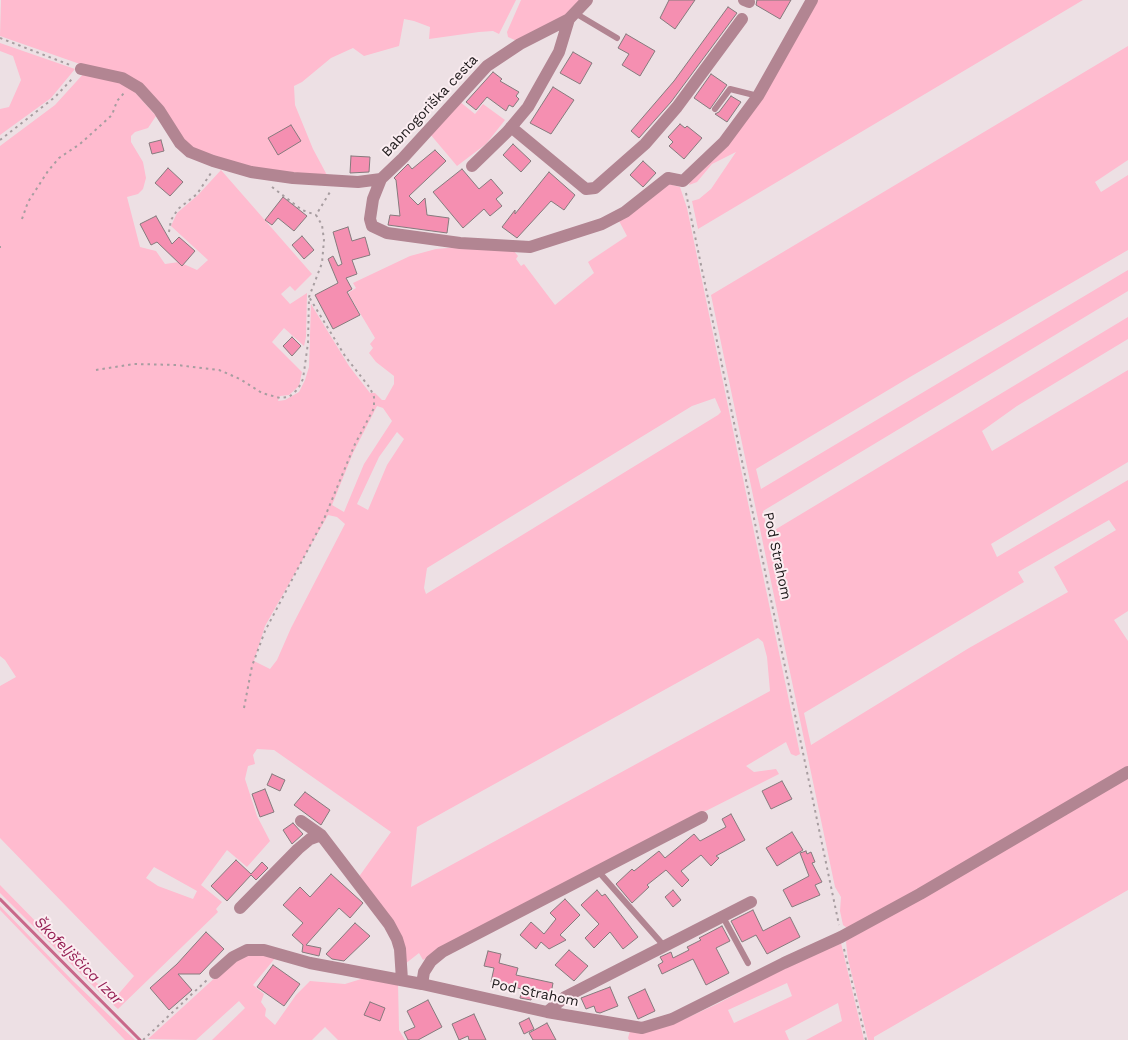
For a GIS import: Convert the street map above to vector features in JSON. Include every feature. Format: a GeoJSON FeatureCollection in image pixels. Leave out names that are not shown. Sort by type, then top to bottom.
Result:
{"type":"FeatureCollection","features":[{"type":"Feature","properties":{"kind":"street","name":"Babnogoriška cesta"},"geometry":{"type":"LineString","coordinates":[[133,84],[159,110],[180,143],[190,152],[213,161],[251,172],[338,182],[381,178],[498,57],[572,16],[586,0]]}},
{"type":"Feature","properties":{"kind":"street"},"geometry":{"type":"LineString","coordinates":[[381,178],[373,199],[370,219],[372,226],[380,231],[460,243],[530,247],[602,224],[625,212],[668,178],[683,180],[724,142],[758,96],[812,0]]}},
{"type":"Feature","properties":{"kind":"street"},"geometry":{"type":"LineString","coordinates":[[472,166],[512,127],[528,106],[559,52],[572,16]]}},
{"type":"Feature","properties":{"kind":"street"},"geometry":{"type":"LineString","coordinates":[[512,127],[586,189],[595,188],[645,144],[677,107],[742,19]]}},
{"type":"Feature","properties":{"kind":"street"},"geometry":{"type":"LineString","coordinates":[[81,69],[122,78],[133,84]]}},
{"type":"Feature","properties":{"kind":"street","name":"Pod Strahom"},"geometry":{"type":"LineString","coordinates":[[215,973],[233,957],[247,950],[264,950],[310,963],[422,984],[547,1012],[642,1028],[672,1019],[841,937],[920,894],[1128,772]]}},
{"type":"Feature","properties":{"kind":"street"},"geometry":{"type":"LineString","coordinates":[[422,984],[424,972],[431,960],[442,952],[702,817]]}},
{"type":"Feature","properties":{"kind":"street"},"geometry":{"type":"LineString","coordinates":[[301,820],[321,835],[398,939],[402,980]]}},
{"type":"Feature","properties":{"kind":"street"},"geometry":{"type":"LineString","coordinates":[[240,908],[298,849],[310,839],[321,835]]}},
{"type":"Feature","properties":{"kind":"street"},"geometry":{"type":"LineString","coordinates":[[547,1012],[565,997],[751,902]]}},
{"type":"Feature","properties":{"kind":"lane"},"geometry":{"type":"LineString","coordinates":[[572,16],[617,38]]}},
{"type":"Feature","properties":{"kind":"lane"},"geometry":{"type":"LineString","coordinates":[[715,109],[730,89],[758,96]]}},
{"type":"Feature","properties":{"kind":"lane"},"geometry":{"type":"LineString","coordinates":[[598,871],[665,946]]}},
{"type":"Feature","properties":{"kind":"lane"},"geometry":{"type":"LineString","coordinates":[[723,917],[748,964]]}},
{"type":"Feature","properties":{"kind":"path"},"geometry":{"type":"LineString","coordinates":[[0,38],[81,69],[55,97],[0,140]]}},
{"type":"Feature","properties":{"kind":"path"},"geometry":{"type":"LineString","coordinates":[[22,219],[28,202],[59,158],[80,144],[112,115],[117,101],[133,84]]}},
{"type":"Feature","properties":{"kind":"path"},"geometry":{"type":"LineString","coordinates":[[169,232],[171,220],[178,209],[197,194],[211,175],[213,161]]}},
{"type":"Feature","properties":{"kind":"path"},"geometry":{"type":"LineString","coordinates":[[96,370],[134,364],[177,365],[219,370],[240,378],[262,393],[280,398],[288,397],[298,389],[303,379],[308,343],[309,297],[322,263],[324,240],[322,225],[316,215],[302,210],[251,172]]}},
{"type":"Feature","properties":{"kind":"path","name":"Pod Strahom"},"geometry":{"type":"LineString","coordinates":[[683,180],[841,937]]}},
{"type":"Feature","properties":{"kind":"path"},"geometry":{"type":"LineString","coordinates":[[316,215],[324,198],[338,182]]}},
{"type":"Feature","properties":{"kind":"path"},"geometry":{"type":"LineString","coordinates":[[244,708],[252,666],[265,631],[324,519],[355,444],[374,408],[374,397],[370,388],[345,356],[309,297]]}},
{"type":"Feature","properties":{"kind":"path"},"geometry":{"type":"LineString","coordinates":[[841,937],[866,1040]]}},
{"type":"Feature","properties":{"kind":"path"},"geometry":{"type":"LineString","coordinates":[[143,1040],[215,973]]}},
{"type":"Feature","properties":{"kind":"shaded area"},"geometry":{"type":"Polygon","coordinates":[[[1,0],[516,0],[499,34],[493,31],[479,32],[429,39],[430,27],[404,19],[399,46],[364,56],[353,48],[331,58],[302,82],[294,86],[295,105],[313,149],[328,177],[244,166],[190,147],[134,83],[0,36],[1,0]]]}},
{"type":"Feature","properties":{"kind":"shaded area"},"geometry":{"type":"Polygon","coordinates":[[[521,0],[581,0],[565,18],[517,41],[508,37],[507,32],[521,0]]]}},
{"type":"Feature","properties":{"kind":"shaded area"},"geometry":{"type":"Polygon","coordinates":[[[814,0],[1083,0],[698,229],[692,201],[699,199],[711,189],[736,152],[712,164],[697,182],[689,185],[691,179],[738,132],[814,0]]]}},
{"type":"Feature","properties":{"kind":"shaded area"},"geometry":{"type":"Polygon","coordinates":[[[0,43],[75,69],[51,98],[0,135],[0,109],[9,107],[21,80],[13,56],[0,51],[0,43]]]}},
{"type":"Feature","properties":{"kind":"shaded area"},"geometry":{"type":"Polygon","coordinates":[[[1128,46],[1128,160],[1095,182],[1101,192],[1128,175],[1128,250],[756,469],[761,489],[1128,270],[1128,291],[763,511],[768,534],[1128,317],[1128,339],[1017,406],[982,431],[992,451],[1128,370],[1128,462],[991,544],[997,557],[1128,480],[1128,611],[1114,620],[1128,641],[1128,768],[935,881],[847,928],[843,925],[840,911],[841,897],[835,887],[711,295],[1128,46]],[[1109,520],[1018,572],[1024,582],[804,713],[811,745],[969,648],[1068,592],[1054,567],[1116,530],[1109,520]]]}},
{"type":"Feature","properties":{"kind":"shaded area"},"geometry":{"type":"Polygon","coordinates":[[[85,72],[118,82],[132,89],[156,116],[148,128],[135,132],[131,136],[131,142],[143,162],[146,178],[143,189],[138,194],[127,197],[140,247],[156,251],[165,264],[179,262],[197,270],[208,260],[171,226],[177,213],[198,195],[221,170],[312,274],[295,291],[290,286],[281,294],[290,304],[307,293],[306,337],[304,346],[284,328],[272,342],[302,372],[299,386],[289,395],[280,396],[278,401],[285,400],[299,392],[305,380],[309,367],[311,304],[349,366],[370,393],[375,393],[382,400],[385,400],[394,384],[394,376],[376,362],[369,353],[373,348],[370,344],[375,338],[348,293],[356,288],[353,283],[410,256],[436,249],[460,247],[513,250],[518,256],[516,259],[521,266],[524,264],[555,305],[594,273],[588,262],[627,236],[618,219],[665,183],[680,187],[687,208],[800,754],[796,756],[791,754],[786,742],[746,766],[754,772],[776,769],[779,774],[423,960],[419,953],[405,964],[358,878],[391,832],[274,750],[257,749],[253,755],[255,764],[248,766],[245,779],[257,816],[270,841],[247,867],[227,850],[201,885],[222,902],[216,909],[218,912],[118,1009],[0,893],[0,885],[92,979],[115,998],[134,976],[0,838],[0,686],[16,677],[5,660],[0,656],[0,146],[55,105],[85,72]],[[715,398],[692,406],[427,568],[424,588],[426,594],[718,415],[721,412],[715,398]],[[377,406],[353,453],[332,505],[344,512],[364,464],[392,421],[383,408],[377,406]],[[397,432],[379,457],[357,504],[368,510],[387,465],[404,439],[397,432]],[[328,515],[265,626],[254,661],[270,669],[277,660],[291,628],[345,524],[337,517],[328,515]],[[758,638],[417,827],[411,887],[770,691],[767,657],[763,642],[758,638]],[[154,867],[146,878],[158,886],[193,899],[197,891],[154,867]]]}},
{"type":"Feature","properties":{"kind":"shaded area"},"geometry":{"type":"Polygon","coordinates":[[[459,101],[475,114],[483,104],[505,120],[486,144],[457,166],[430,134],[459,101]]]}},
{"type":"Feature","properties":{"kind":"shaded area"},"geometry":{"type":"Polygon","coordinates":[[[1128,776],[1128,890],[874,1037],[874,1040],[868,1040],[848,959],[846,942],[848,937],[1128,776]]]}},
{"type":"Feature","properties":{"kind":"shaded area"},"geometry":{"type":"Polygon","coordinates":[[[0,906],[72,980],[135,1040],[125,1040],[0,910],[0,906]]]}},
{"type":"Feature","properties":{"kind":"shaded area"},"geometry":{"type":"Polygon","coordinates":[[[841,943],[864,1040],[806,1040],[842,1021],[838,1003],[785,1031],[789,1040],[629,1040],[628,1038],[630,1031],[674,1024],[719,1003],[771,975],[841,943]],[[787,983],[728,1010],[734,1023],[792,996],[787,983]]]}},
{"type":"Feature","properties":{"kind":"shaded area"},"geometry":{"type":"Polygon","coordinates":[[[250,952],[276,957],[253,985],[264,994],[261,1002],[266,1009],[265,1016],[275,1025],[296,995],[310,981],[345,984],[371,976],[398,982],[399,1030],[405,1040],[338,1040],[325,1027],[312,1040],[212,1040],[245,1008],[239,1001],[196,1040],[148,1039],[219,974],[250,952]]]}},
{"type":"Feature","properties":{"kind":"building"},"geometry":{"type":"Polygon","coordinates":[[[669,0],[695,0],[675,29],[660,18],[669,0]]]}},
{"type":"Feature","properties":{"kind":"building"},"geometry":{"type":"Polygon","coordinates":[[[757,0],[791,0],[780,19],[756,5],[757,0]]]}},
{"type":"Feature","properties":{"kind":"building"},"geometry":{"type":"Polygon","coordinates":[[[728,7],[737,13],[671,102],[639,138],[631,131],[674,81],[728,7]]]}},
{"type":"Feature","properties":{"kind":"building"},"geometry":{"type":"Polygon","coordinates":[[[626,34],[655,51],[640,76],[622,65],[629,54],[618,48],[626,34]]]}},
{"type":"Feature","properties":{"kind":"building"},"geometry":{"type":"Polygon","coordinates":[[[573,52],[592,63],[580,84],[560,73],[573,52]]]}},
{"type":"Feature","properties":{"kind":"building"},"geometry":{"type":"Polygon","coordinates":[[[493,72],[502,79],[500,81],[519,92],[516,96],[519,99],[513,107],[509,105],[506,111],[487,97],[476,110],[466,102],[493,72]]]}},
{"type":"Feature","properties":{"kind":"building"},"geometry":{"type":"Polygon","coordinates":[[[711,74],[727,85],[710,109],[694,98],[711,74]]]}},
{"type":"Feature","properties":{"kind":"building"},"geometry":{"type":"Polygon","coordinates":[[[553,87],[574,100],[551,134],[530,123],[553,87]]]}},
{"type":"Feature","properties":{"kind":"building"},"geometry":{"type":"Polygon","coordinates":[[[731,96],[741,102],[727,122],[715,114],[719,112],[731,96]]]}},
{"type":"Feature","properties":{"kind":"building"},"geometry":{"type":"Polygon","coordinates":[[[680,124],[685,128],[687,126],[702,138],[684,159],[669,146],[673,142],[668,137],[680,124]]]}},
{"type":"Feature","properties":{"kind":"building"},"geometry":{"type":"Polygon","coordinates":[[[291,125],[301,141],[278,155],[268,138],[291,125]]]}},
{"type":"Feature","properties":{"kind":"building"},"geometry":{"type":"Polygon","coordinates":[[[161,140],[164,151],[152,154],[149,143],[161,140]]]}},
{"type":"Feature","properties":{"kind":"building"},"geometry":{"type":"Polygon","coordinates":[[[513,144],[531,161],[521,172],[503,155],[513,144]]]}},
{"type":"Feature","properties":{"kind":"building"},"geometry":{"type":"Polygon","coordinates":[[[435,150],[446,161],[409,196],[418,205],[425,198],[427,215],[449,218],[447,233],[388,225],[390,215],[400,216],[396,180],[394,178],[408,164],[412,169],[435,150]]]}},
{"type":"Feature","properties":{"kind":"building"},"geometry":{"type":"Polygon","coordinates":[[[351,156],[370,157],[369,172],[350,173],[351,156]]]}},
{"type":"Feature","properties":{"kind":"building"},"geometry":{"type":"Polygon","coordinates":[[[643,161],[656,173],[643,187],[630,175],[643,161]]]}},
{"type":"Feature","properties":{"kind":"building"},"geometry":{"type":"Polygon","coordinates":[[[168,168],[183,182],[170,196],[155,183],[168,168]]]}},
{"type":"Feature","properties":{"kind":"building"},"geometry":{"type":"Polygon","coordinates":[[[462,169],[479,189],[491,179],[503,193],[496,199],[502,206],[490,216],[484,209],[463,228],[433,192],[462,169]]]}},
{"type":"Feature","properties":{"kind":"building"},"geometry":{"type":"Polygon","coordinates":[[[549,172],[575,195],[564,210],[551,201],[517,238],[502,227],[549,172]]]}},
{"type":"Feature","properties":{"kind":"building"},"geometry":{"type":"Polygon","coordinates":[[[283,197],[307,216],[294,231],[278,218],[272,225],[265,220],[283,197]]]}},
{"type":"Feature","properties":{"kind":"building"},"geometry":{"type":"Polygon","coordinates":[[[156,216],[172,244],[179,237],[195,251],[182,266],[157,242],[151,245],[140,224],[156,216]]]}},
{"type":"Feature","properties":{"kind":"building"},"geometry":{"type":"Polygon","coordinates":[[[348,227],[352,241],[365,237],[370,255],[352,260],[357,274],[346,278],[352,289],[347,292],[360,315],[333,329],[315,295],[338,283],[328,259],[333,256],[338,266],[342,264],[333,232],[348,227]]]}},
{"type":"Feature","properties":{"kind":"building"},"geometry":{"type":"Polygon","coordinates":[[[302,236],[314,250],[304,259],[292,245],[302,236]]]}},
{"type":"Feature","properties":{"kind":"building"},"geometry":{"type":"Polygon","coordinates":[[[292,337],[301,346],[292,356],[283,346],[292,337]]]}},
{"type":"Feature","properties":{"kind":"building"},"geometry":{"type":"Polygon","coordinates":[[[272,774],[285,780],[280,791],[267,785],[272,774]]]}},
{"type":"Feature","properties":{"kind":"building"},"geometry":{"type":"Polygon","coordinates":[[[782,781],[792,799],[771,809],[762,791],[782,781]]]}},
{"type":"Feature","properties":{"kind":"building"},"geometry":{"type":"Polygon","coordinates":[[[265,789],[274,812],[260,817],[252,794],[265,789]]]}},
{"type":"Feature","properties":{"kind":"building"},"geometry":{"type":"Polygon","coordinates":[[[305,792],[330,810],[321,825],[294,805],[305,792]]]}},
{"type":"Feature","properties":{"kind":"building"},"geometry":{"type":"Polygon","coordinates":[[[731,814],[745,840],[716,856],[719,858],[711,866],[701,855],[681,871],[689,880],[682,887],[666,870],[647,885],[649,887],[632,903],[616,884],[632,869],[634,871],[659,851],[665,858],[694,834],[700,841],[726,827],[722,819],[731,814]]]}},
{"type":"Feature","properties":{"kind":"building"},"geometry":{"type":"Polygon","coordinates":[[[293,823],[303,834],[292,844],[283,830],[293,823]]]}},
{"type":"Feature","properties":{"kind":"building"},"geometry":{"type":"Polygon","coordinates":[[[792,832],[803,850],[777,866],[766,848],[792,832]]]}},
{"type":"Feature","properties":{"kind":"building"},"geometry":{"type":"Polygon","coordinates":[[[806,851],[807,854],[811,852],[815,862],[812,863],[822,882],[815,885],[820,895],[792,907],[783,890],[809,876],[800,853],[806,851]]]}},
{"type":"Feature","properties":{"kind":"building"},"geometry":{"type":"Polygon","coordinates":[[[236,860],[251,874],[262,862],[268,868],[256,880],[251,875],[227,901],[211,886],[236,860]]]}},
{"type":"Feature","properties":{"kind":"building"},"geometry":{"type":"Polygon","coordinates":[[[331,874],[363,903],[350,918],[339,908],[306,945],[321,948],[319,956],[302,952],[303,945],[292,935],[303,923],[283,905],[300,887],[310,897],[331,874]]]}},
{"type":"Feature","properties":{"kind":"building"},"geometry":{"type":"Polygon","coordinates":[[[597,890],[602,896],[605,894],[638,937],[623,949],[610,932],[594,948],[585,938],[599,924],[581,905],[597,890]]]}},
{"type":"Feature","properties":{"kind":"building"},"geometry":{"type":"Polygon","coordinates":[[[673,890],[681,900],[673,907],[665,897],[673,890]]]}},
{"type":"Feature","properties":{"kind":"building"},"geometry":{"type":"Polygon","coordinates":[[[565,899],[580,915],[560,935],[566,940],[549,949],[541,942],[536,949],[520,935],[531,922],[544,934],[556,919],[550,913],[565,899]]]}},
{"type":"Feature","properties":{"kind":"building"},"geometry":{"type":"Polygon","coordinates":[[[753,910],[763,931],[790,917],[800,937],[767,954],[756,935],[742,942],[731,921],[753,910]]]}},
{"type":"Feature","properties":{"kind":"building"},"geometry":{"type":"Polygon","coordinates":[[[355,923],[370,936],[344,961],[332,959],[326,954],[355,923]]]}},
{"type":"Feature","properties":{"kind":"building"},"geometry":{"type":"Polygon","coordinates":[[[722,926],[730,941],[716,948],[729,973],[706,985],[693,959],[662,974],[658,965],[663,962],[660,957],[671,952],[673,958],[689,950],[687,947],[701,940],[699,938],[722,926]]]}},
{"type":"Feature","properties":{"kind":"building"},"geometry":{"type":"Polygon","coordinates":[[[206,932],[224,949],[200,974],[178,974],[192,990],[169,1010],[150,988],[177,964],[206,932]]]}},
{"type":"Feature","properties":{"kind":"building"},"geometry":{"type":"Polygon","coordinates":[[[569,950],[588,966],[574,981],[555,965],[569,950]]]}},
{"type":"Feature","properties":{"kind":"building"},"geometry":{"type":"Polygon","coordinates":[[[488,951],[501,954],[499,963],[518,968],[516,975],[553,983],[550,999],[532,996],[531,1000],[520,998],[522,989],[491,982],[494,968],[484,966],[488,951]]]}},
{"type":"Feature","properties":{"kind":"building"},"geometry":{"type":"Polygon","coordinates":[[[273,965],[300,984],[284,1006],[257,987],[273,965]]]}},
{"type":"Feature","properties":{"kind":"building"},"geometry":{"type":"Polygon","coordinates":[[[610,987],[618,1006],[600,1013],[596,1012],[594,1006],[586,1009],[581,998],[610,987]]]}},
{"type":"Feature","properties":{"kind":"building"},"geometry":{"type":"Polygon","coordinates":[[[645,989],[655,1011],[638,1019],[628,997],[645,989]]]}},
{"type":"Feature","properties":{"kind":"building"},"geometry":{"type":"Polygon","coordinates":[[[428,1000],[442,1027],[418,1040],[408,1040],[404,1032],[415,1027],[407,1011],[428,1000]]]}},
{"type":"Feature","properties":{"kind":"building"},"geometry":{"type":"Polygon","coordinates":[[[370,1002],[385,1008],[380,1021],[364,1015],[370,1002]]]}},
{"type":"Feature","properties":{"kind":"building"},"geometry":{"type":"Polygon","coordinates":[[[474,1014],[486,1040],[469,1040],[468,1036],[459,1040],[452,1024],[474,1014]]]}},
{"type":"Feature","properties":{"kind":"building"},"geometry":{"type":"Polygon","coordinates":[[[529,1018],[534,1029],[524,1034],[519,1023],[529,1018]]]}},
{"type":"Feature","properties":{"kind":"building"},"geometry":{"type":"Polygon","coordinates":[[[547,1023],[556,1040],[533,1040],[529,1033],[547,1023]]]}},
{"type":"Feature","properties":{"kind":"waterway","name":"Škofeljščica Izar"},"geometry":{"type":"LineString","coordinates":[[0,899],[140,1040]]}}]}
